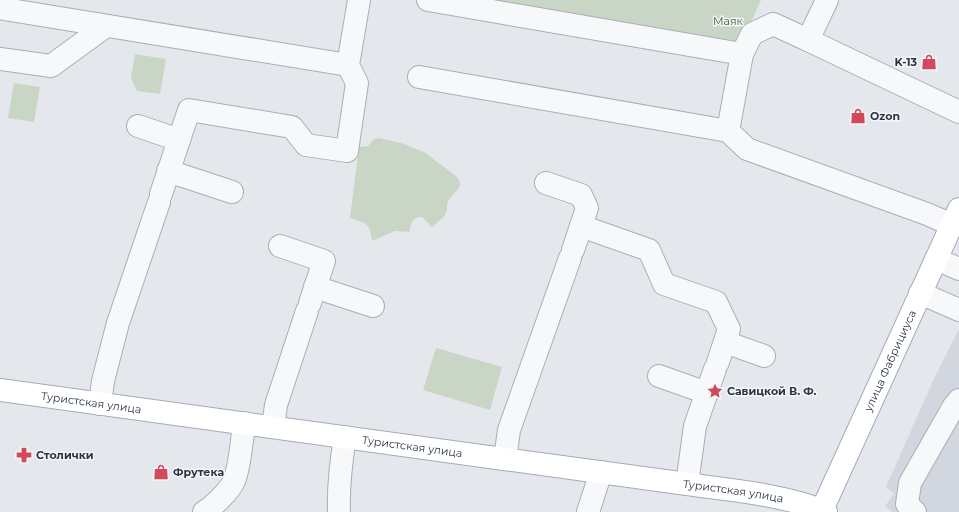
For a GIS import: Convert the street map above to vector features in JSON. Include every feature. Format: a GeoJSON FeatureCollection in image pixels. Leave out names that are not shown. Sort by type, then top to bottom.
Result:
{"type":"FeatureCollection","features":[{"type":"Feature","properties":{"kind":"main road","name":"улица Фабрициуса"},"geometry":{"type":"LineString","coordinates":[[823,511],[920,293],[956,219]]}},
{"type":"Feature","properties":{"kind":"main road","name":"Туристская улица"},"geometry":{"type":"LineString","coordinates":[[0,390],[687,484],[792,501],[823,511]]}},
{"type":"Feature","properties":{"kind":"lane"},"geometry":{"type":"LineString","coordinates":[[100,404],[103,381],[118,323],[189,110],[292,127],[306,145],[347,151],[357,82],[348,65],[360,0]]}},
{"type":"Feature","properties":{"kind":"lane"},"geometry":{"type":"LineString","coordinates":[[428,0],[742,54]]}},
{"type":"Feature","properties":{"kind":"lane"},"geometry":{"type":"LineString","coordinates":[[808,40],[827,0]]}},
{"type":"Feature","properties":{"kind":"lane"},"geometry":{"type":"LineString","coordinates":[[0,3],[4,9],[348,65]]}},
{"type":"Feature","properties":{"kind":"lane"},"geometry":{"type":"LineString","coordinates":[[728,131],[742,54],[752,34],[773,24],[959,112]]}},
{"type":"Feature","properties":{"kind":"lane"},"geometry":{"type":"LineString","coordinates":[[0,59],[51,66],[106,26]]}},
{"type":"Feature","properties":{"kind":"lane"},"geometry":{"type":"LineString","coordinates":[[419,77],[728,131],[747,149],[927,214],[956,219]]}},
{"type":"Feature","properties":{"kind":"lane"},"geometry":{"type":"LineString","coordinates":[[138,126],[179,140]]}},
{"type":"Feature","properties":{"kind":"lane"},"geometry":{"type":"LineString","coordinates":[[168,171],[232,192]]}},
{"type":"Feature","properties":{"kind":"lane"},"geometry":{"type":"LineString","coordinates":[[505,459],[509,430],[587,208],[581,195],[546,183]]}},
{"type":"Feature","properties":{"kind":"lane"},"geometry":{"type":"LineString","coordinates":[[581,226],[649,250],[664,284],[716,302],[729,329],[695,426],[687,484]]}},
{"type":"Feature","properties":{"kind":"lane"},"geometry":{"type":"LineString","coordinates":[[274,428],[276,405],[324,260],[280,246]]}},
{"type":"Feature","properties":{"kind":"lane"},"geometry":{"type":"LineString","coordinates":[[936,259],[959,269]]}},
{"type":"Feature","properties":{"kind":"lane"},"geometry":{"type":"LineString","coordinates":[[920,293],[959,310]]}},
{"type":"Feature","properties":{"kind":"lane"},"geometry":{"type":"LineString","coordinates":[[311,300],[373,306]]}},
{"type":"Feature","properties":{"kind":"lane"},"geometry":{"type":"LineString","coordinates":[[719,358],[764,356]]}},
{"type":"Feature","properties":{"kind":"lane"},"geometry":{"type":"LineString","coordinates":[[659,376],[707,392]]}},
{"type":"Feature","properties":{"kind":"lane"},"geometry":{"type":"LineString","coordinates":[[915,512],[907,504],[910,483],[954,406],[959,400]]}},
{"type":"Feature","properties":{"kind":"lane"},"geometry":{"type":"LineString","coordinates":[[204,512],[213,507],[233,482],[244,423]]}},
{"type":"Feature","properties":{"kind":"lane"},"geometry":{"type":"LineString","coordinates":[[339,512],[338,494],[340,463],[344,437]]}},
{"type":"Feature","properties":{"kind":"lane"},"geometry":{"type":"LineString","coordinates":[[588,512],[601,472]]}},
{"type":"Feature","properties":{"kind":"shaded area"},"geometry":{"type":"Polygon","coordinates":[[[959,329],[959,512],[892,512],[885,506],[894,494],[886,487],[933,381],[959,329]]]}},
{"type":"Feature","properties":{"kind":"green space","name":"Маяк"},"geometry":{"type":"Polygon","coordinates":[[[489,0],[761,0],[741,44],[489,0]]]}},
{"type":"Feature","properties":{"kind":"green space"},"geometry":{"type":"Polygon","coordinates":[[[135,54],[166,59],[160,94],[137,91],[131,78],[135,54]]]}},
{"type":"Feature","properties":{"kind":"green space"},"geometry":{"type":"Polygon","coordinates":[[[14,83],[40,87],[34,122],[8,118],[14,83]]]}},
{"type":"Feature","properties":{"kind":"green space"},"geometry":{"type":"Polygon","coordinates":[[[379,138],[401,143],[424,152],[456,176],[459,180],[460,183],[458,189],[448,202],[445,215],[432,227],[422,217],[418,217],[411,223],[410,232],[395,231],[372,241],[368,227],[360,221],[350,218],[359,147],[368,146],[374,139],[379,138]]]}},
{"type":"Feature","properties":{"kind":"green space"},"geometry":{"type":"Polygon","coordinates":[[[436,348],[502,367],[490,410],[423,390],[436,348]]]}},
{"type":"Feature","properties":{"kind":"place","name":"K-13"},"geometry":{"type":"Point","coordinates":[929,62]}},
{"type":"Feature","properties":{"kind":"place","name":"Ozon"},"geometry":{"type":"Point","coordinates":[858,116]}},
{"type":"Feature","properties":{"kind":"place","name":"Савицкой В. Ф."},"geometry":{"type":"Point","coordinates":[715,391]}},
{"type":"Feature","properties":{"kind":"place","name":"Столички"},"geometry":{"type":"Point","coordinates":[24,455]}},
{"type":"Feature","properties":{"kind":"place","name":"Фрутека"},"geometry":{"type":"Point","coordinates":[161,472]}}]}
